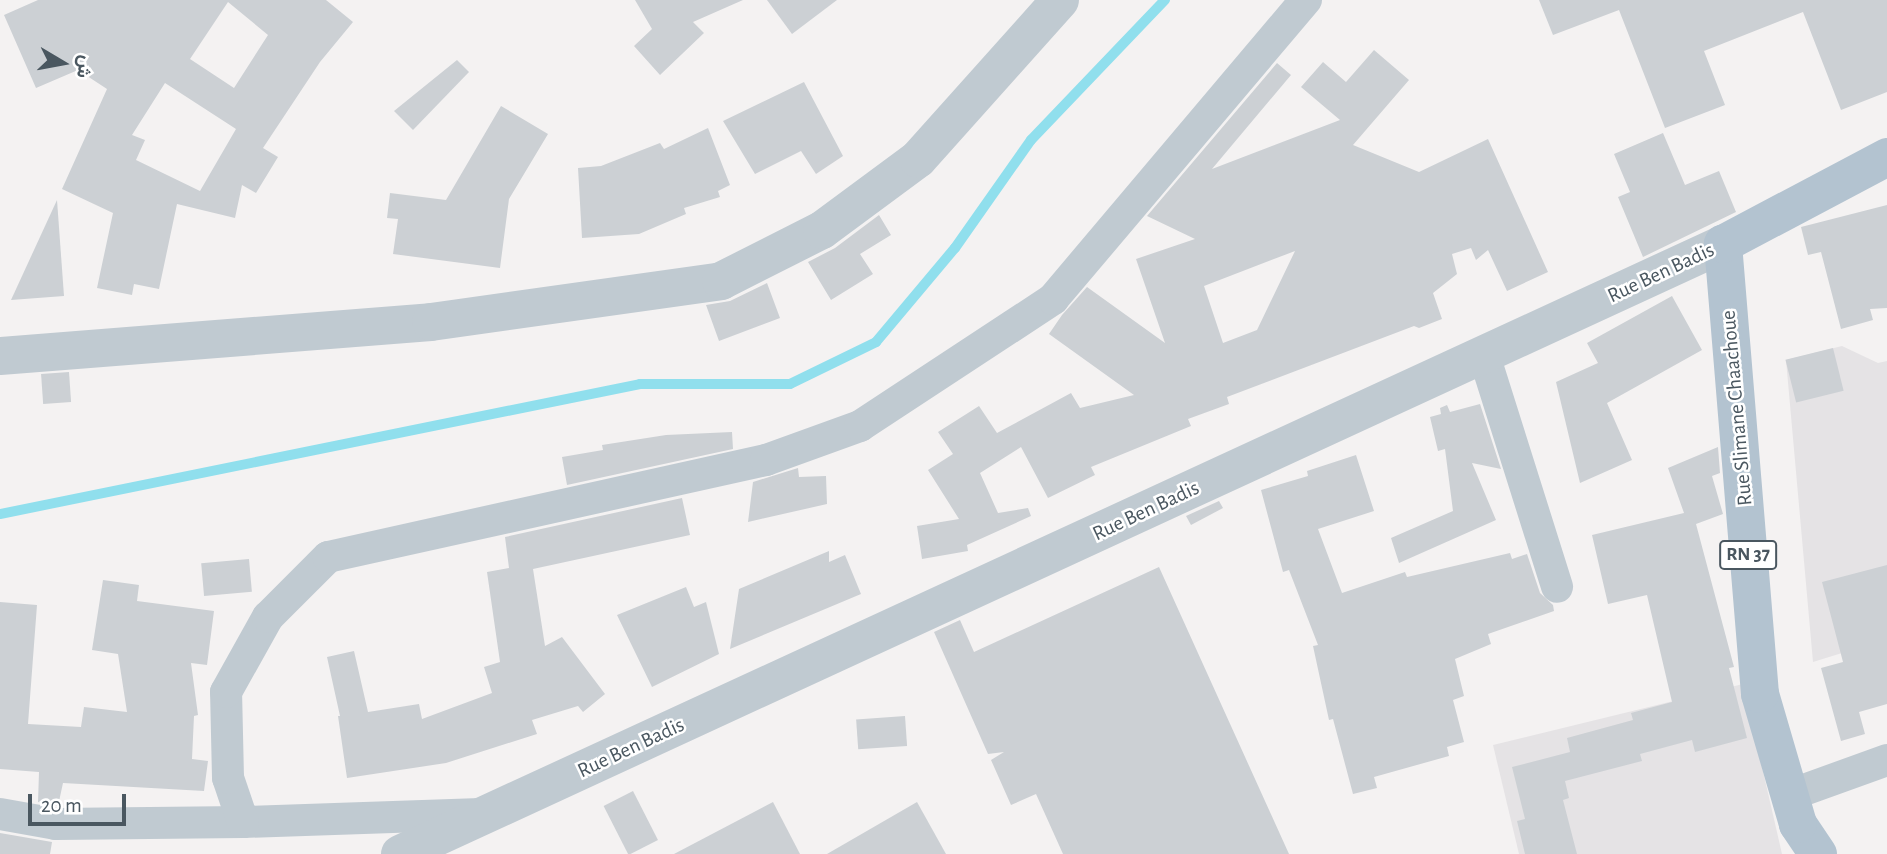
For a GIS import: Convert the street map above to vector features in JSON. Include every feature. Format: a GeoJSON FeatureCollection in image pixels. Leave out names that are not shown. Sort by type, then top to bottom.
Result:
{"type":"FeatureCollection","features":[{"type":"Feature","properties":{"kind":"main road","name":"Rue Ben Badis"},"geometry":{"type":"LineString","coordinates":[[1723,244],[1887,157]]}},
{"type":"Feature","properties":{"kind":"main road","name":"Rue Slimane Chaachoue"},"geometry":{"type":"LineString","coordinates":[[1723,244],[1760,694],[1798,824],[1818,854]]}},
{"type":"Feature","properties":{"kind":"street"},"geometry":{"type":"LineString","coordinates":[[0,356],[431,322],[721,281],[822,230],[918,159],[1060,0]]}},
{"type":"Feature","properties":{"kind":"street"},"geometry":{"type":"LineString","coordinates":[[243,822],[228,778],[226,692],[268,617],[328,557],[766,460],[860,426],[1053,299],[1306,0]]}},
{"type":"Feature","properties":{"kind":"street","name":"Rue Ben Badis"},"geometry":{"type":"LineString","coordinates":[[401,854],[1723,244]]}},
{"type":"Feature","properties":{"kind":"street"},"geometry":{"type":"LineString","coordinates":[[1484,355],[1557,587]]}},
{"type":"Feature","properties":{"kind":"street"},"geometry":{"type":"LineString","coordinates":[[1790,795],[1887,760]]}},
{"type":"Feature","properties":{"kind":"street"},"geometry":{"type":"LineString","coordinates":[[0,814],[56,824],[243,822],[489,813]]}},
{"type":"Feature","properties":{"kind":"shaded area"},"geometry":{"type":"Polygon","coordinates":[[[1842,346],[1878,363],[1887,361],[1887,639],[1813,662],[1786,360],[1842,346]]]}},
{"type":"Feature","properties":{"kind":"shaded area"},"geometry":{"type":"Polygon","coordinates":[[[1743,684],[1782,854],[1519,854],[1493,745],[1743,684]]]}},
{"type":"Feature","properties":{"kind":"building"},"geometry":{"type":"Polygon","coordinates":[[[38,0],[326,0],[353,22],[320,62],[263,148],[278,157],[256,193],[242,185],[235,218],[177,204],[159,289],[134,284],[132,295],[97,288],[113,213],[62,189],[107,89],[78,70],[36,88],[4,15],[38,0]],[[228,2],[190,59],[234,88],[268,35],[228,2]],[[165,83],[132,135],[145,140],[136,160],[200,191],[236,129],[165,83]]]}},
{"type":"Feature","properties":{"kind":"building"},"geometry":{"type":"Polygon","coordinates":[[[635,0],[743,0],[693,22],[704,33],[660,75],[634,46],[652,29],[635,0]]]}},
{"type":"Feature","properties":{"kind":"building"},"geometry":{"type":"Polygon","coordinates":[[[767,0],[837,0],[792,34],[767,0]]]}},
{"type":"Feature","properties":{"kind":"building"},"geometry":{"type":"Polygon","coordinates":[[[1539,0],[1887,0],[1887,92],[1841,110],[1803,12],[1704,51],[1725,105],[1665,128],[1619,10],[1553,35],[1539,0]]]}},
{"type":"Feature","properties":{"kind":"building"},"geometry":{"type":"Polygon","coordinates":[[[1374,50],[1409,80],[1353,145],[1419,172],[1488,139],[1548,272],[1507,291],[1488,250],[1476,260],[1471,248],[1452,254],[1457,274],[1433,293],[1442,319],[1419,328],[1414,326],[1227,397],[1229,404],[1188,419],[1191,426],[1091,467],[1095,475],[1048,498],[1021,447],[980,473],[998,513],[1028,508],[1031,516],[967,545],[968,551],[922,559],[917,526],[959,519],[928,470],[953,454],[938,432],[979,406],[997,433],[1071,393],[1080,408],[1134,395],[1049,334],[1087,287],[1165,343],[1136,259],[1195,239],[1147,216],[1277,63],[1291,75],[1212,169],[1340,120],[1301,87],[1323,62],[1346,82],[1374,50]],[[1295,251],[1204,286],[1223,343],[1257,330],[1295,251]]]}},
{"type":"Feature","properties":{"kind":"building"},"geometry":{"type":"Polygon","coordinates":[[[457,60],[469,72],[413,130],[394,111],[457,60]]]}},
{"type":"Feature","properties":{"kind":"building"},"geometry":{"type":"Polygon","coordinates":[[[804,82],[843,156],[816,174],[801,151],[755,174],[723,121],[804,82]]]}},
{"type":"Feature","properties":{"kind":"building"},"geometry":{"type":"Polygon","coordinates":[[[501,106],[548,134],[509,199],[500,268],[393,254],[398,219],[387,218],[390,193],[446,200],[501,106]]]}},
{"type":"Feature","properties":{"kind":"building"},"geometry":{"type":"Polygon","coordinates":[[[708,128],[730,185],[718,191],[720,197],[684,208],[686,214],[639,234],[582,238],[578,168],[601,166],[660,143],[664,149],[708,128]]]}},
{"type":"Feature","properties":{"kind":"building"},"geometry":{"type":"Polygon","coordinates":[[[1663,133],[1685,185],[1719,171],[1736,212],[1643,257],[1618,197],[1630,192],[1614,154],[1663,133]]]}},
{"type":"Feature","properties":{"kind":"building"},"geometry":{"type":"Polygon","coordinates":[[[57,200],[64,296],[11,300],[57,200]]]}},
{"type":"Feature","properties":{"kind":"building"},"geometry":{"type":"Polygon","coordinates":[[[1887,205],[1887,308],[1870,309],[1873,320],[1841,329],[1821,252],[1808,255],[1801,227],[1887,205]]]}},
{"type":"Feature","properties":{"kind":"building"},"geometry":{"type":"Polygon","coordinates":[[[879,215],[891,235],[860,254],[873,274],[831,300],[808,262],[835,248],[879,215]]]}},
{"type":"Feature","properties":{"kind":"building"},"geometry":{"type":"Polygon","coordinates":[[[767,283],[780,318],[719,341],[706,305],[730,301],[767,283]]]}},
{"type":"Feature","properties":{"kind":"building"},"geometry":{"type":"Polygon","coordinates":[[[1672,296],[1702,350],[1607,403],[1632,460],[1580,483],[1556,382],[1598,363],[1587,343],[1672,296]]]}},
{"type":"Feature","properties":{"kind":"building"},"geometry":{"type":"Polygon","coordinates":[[[1833,348],[1844,391],[1796,403],[1785,360],[1833,348]]]}},
{"type":"Feature","properties":{"kind":"building"},"geometry":{"type":"Polygon","coordinates":[[[69,372],[71,402],[43,404],[41,374],[69,372]]]}},
{"type":"Feature","properties":{"kind":"building"},"geometry":{"type":"Polygon","coordinates":[[[1480,404],[1501,469],[1472,463],[1496,520],[1399,563],[1391,538],[1453,511],[1445,449],[1438,451],[1430,417],[1441,414],[1440,408],[1447,405],[1450,412],[1480,404]]]}},
{"type":"Feature","properties":{"kind":"building"},"geometry":{"type":"Polygon","coordinates":[[[732,432],[733,449],[567,485],[562,457],[603,450],[602,445],[666,435],[732,432]]]}},
{"type":"Feature","properties":{"kind":"building"},"geometry":{"type":"Polygon","coordinates":[[[1718,447],[1720,473],[1712,476],[1723,514],[1696,524],[1734,667],[1729,668],[1747,738],[1695,752],[1692,740],[1640,754],[1642,761],[1565,781],[1569,798],[1563,800],[1577,854],[1525,854],[1517,821],[1525,819],[1512,767],[1570,752],[1567,738],[1633,720],[1631,713],[1672,702],[1647,595],[1608,604],[1592,535],[1684,513],[1668,468],[1718,447]]]}},
{"type":"Feature","properties":{"kind":"building"},"geometry":{"type":"Polygon","coordinates":[[[1356,455],[1374,511],[1318,529],[1342,593],[1405,572],[1407,577],[1510,553],[1512,559],[1527,554],[1540,593],[1553,605],[1554,611],[1488,634],[1491,644],[1455,659],[1464,696],[1453,700],[1464,742],[1447,747],[1449,756],[1374,777],[1377,788],[1353,794],[1333,719],[1329,720],[1313,646],[1318,645],[1289,570],[1283,572],[1261,490],[1308,476],[1307,471],[1356,455]]]}},
{"type":"Feature","properties":{"kind":"building"},"geometry":{"type":"Polygon","coordinates":[[[798,468],[799,477],[826,476],[827,504],[748,522],[753,482],[798,468]]]}},
{"type":"Feature","properties":{"kind":"building"},"geometry":{"type":"Polygon","coordinates":[[[682,498],[690,535],[533,569],[545,646],[562,637],[605,694],[583,712],[578,706],[532,720],[537,734],[446,763],[347,778],[340,716],[327,657],[354,651],[368,712],[419,704],[422,719],[492,693],[484,667],[500,662],[487,572],[509,568],[505,537],[682,498]]]}},
{"type":"Feature","properties":{"kind":"building"},"geometry":{"type":"Polygon","coordinates":[[[1219,501],[1223,508],[1191,525],[1186,516],[1219,501]]]}},
{"type":"Feature","properties":{"kind":"building"},"geometry":{"type":"Polygon","coordinates":[[[829,551],[829,562],[845,555],[861,594],[730,649],[739,589],[829,551]]]}},
{"type":"Feature","properties":{"kind":"building"},"geometry":{"type":"Polygon","coordinates":[[[249,559],[252,592],[204,596],[201,563],[249,559]]]}},
{"type":"Feature","properties":{"kind":"building"},"geometry":{"type":"Polygon","coordinates":[[[1887,565],[1887,704],[1859,712],[1865,734],[1841,741],[1821,668],[1843,662],[1822,582],[1887,565]]]}},
{"type":"Feature","properties":{"kind":"building"},"geometry":{"type":"Polygon","coordinates":[[[1159,567],[1289,854],[1063,854],[1036,794],[1011,805],[991,760],[1004,752],[988,754],[934,632],[960,620],[974,652],[1159,567]]]}},
{"type":"Feature","properties":{"kind":"building"},"geometry":{"type":"Polygon","coordinates":[[[103,580],[139,585],[137,601],[214,611],[207,665],[191,663],[198,715],[194,716],[192,759],[208,761],[204,791],[63,783],[58,806],[38,802],[39,772],[0,769],[0,602],[37,605],[28,724],[81,727],[84,707],[127,712],[118,654],[92,650],[103,580]]]}},
{"type":"Feature","properties":{"kind":"building"},"geometry":{"type":"Polygon","coordinates":[[[686,587],[694,607],[706,602],[719,654],[652,687],[617,615],[686,587]]]}},
{"type":"Feature","properties":{"kind":"building"},"geometry":{"type":"Polygon","coordinates":[[[905,716],[907,746],[858,749],[856,719],[905,716]]]}},
{"type":"Feature","properties":{"kind":"building"},"geometry":{"type":"Polygon","coordinates":[[[633,791],[658,840],[628,854],[604,806],[633,791]]]}},
{"type":"Feature","properties":{"kind":"building"},"geometry":{"type":"Polygon","coordinates":[[[773,802],[800,854],[674,854],[773,802]]]}},
{"type":"Feature","properties":{"kind":"building"},"geometry":{"type":"Polygon","coordinates":[[[917,802],[946,854],[827,854],[917,802]]]}},
{"type":"Feature","properties":{"kind":"building"},"geometry":{"type":"Polygon","coordinates":[[[0,833],[52,842],[50,854],[0,854],[0,833]]]}},
{"type":"Feature","properties":{"kind":"waterway"},"geometry":{"type":"LineString","coordinates":[[0,514],[640,384],[790,384],[876,342],[955,248],[1031,140],[1165,0]]}}]}
